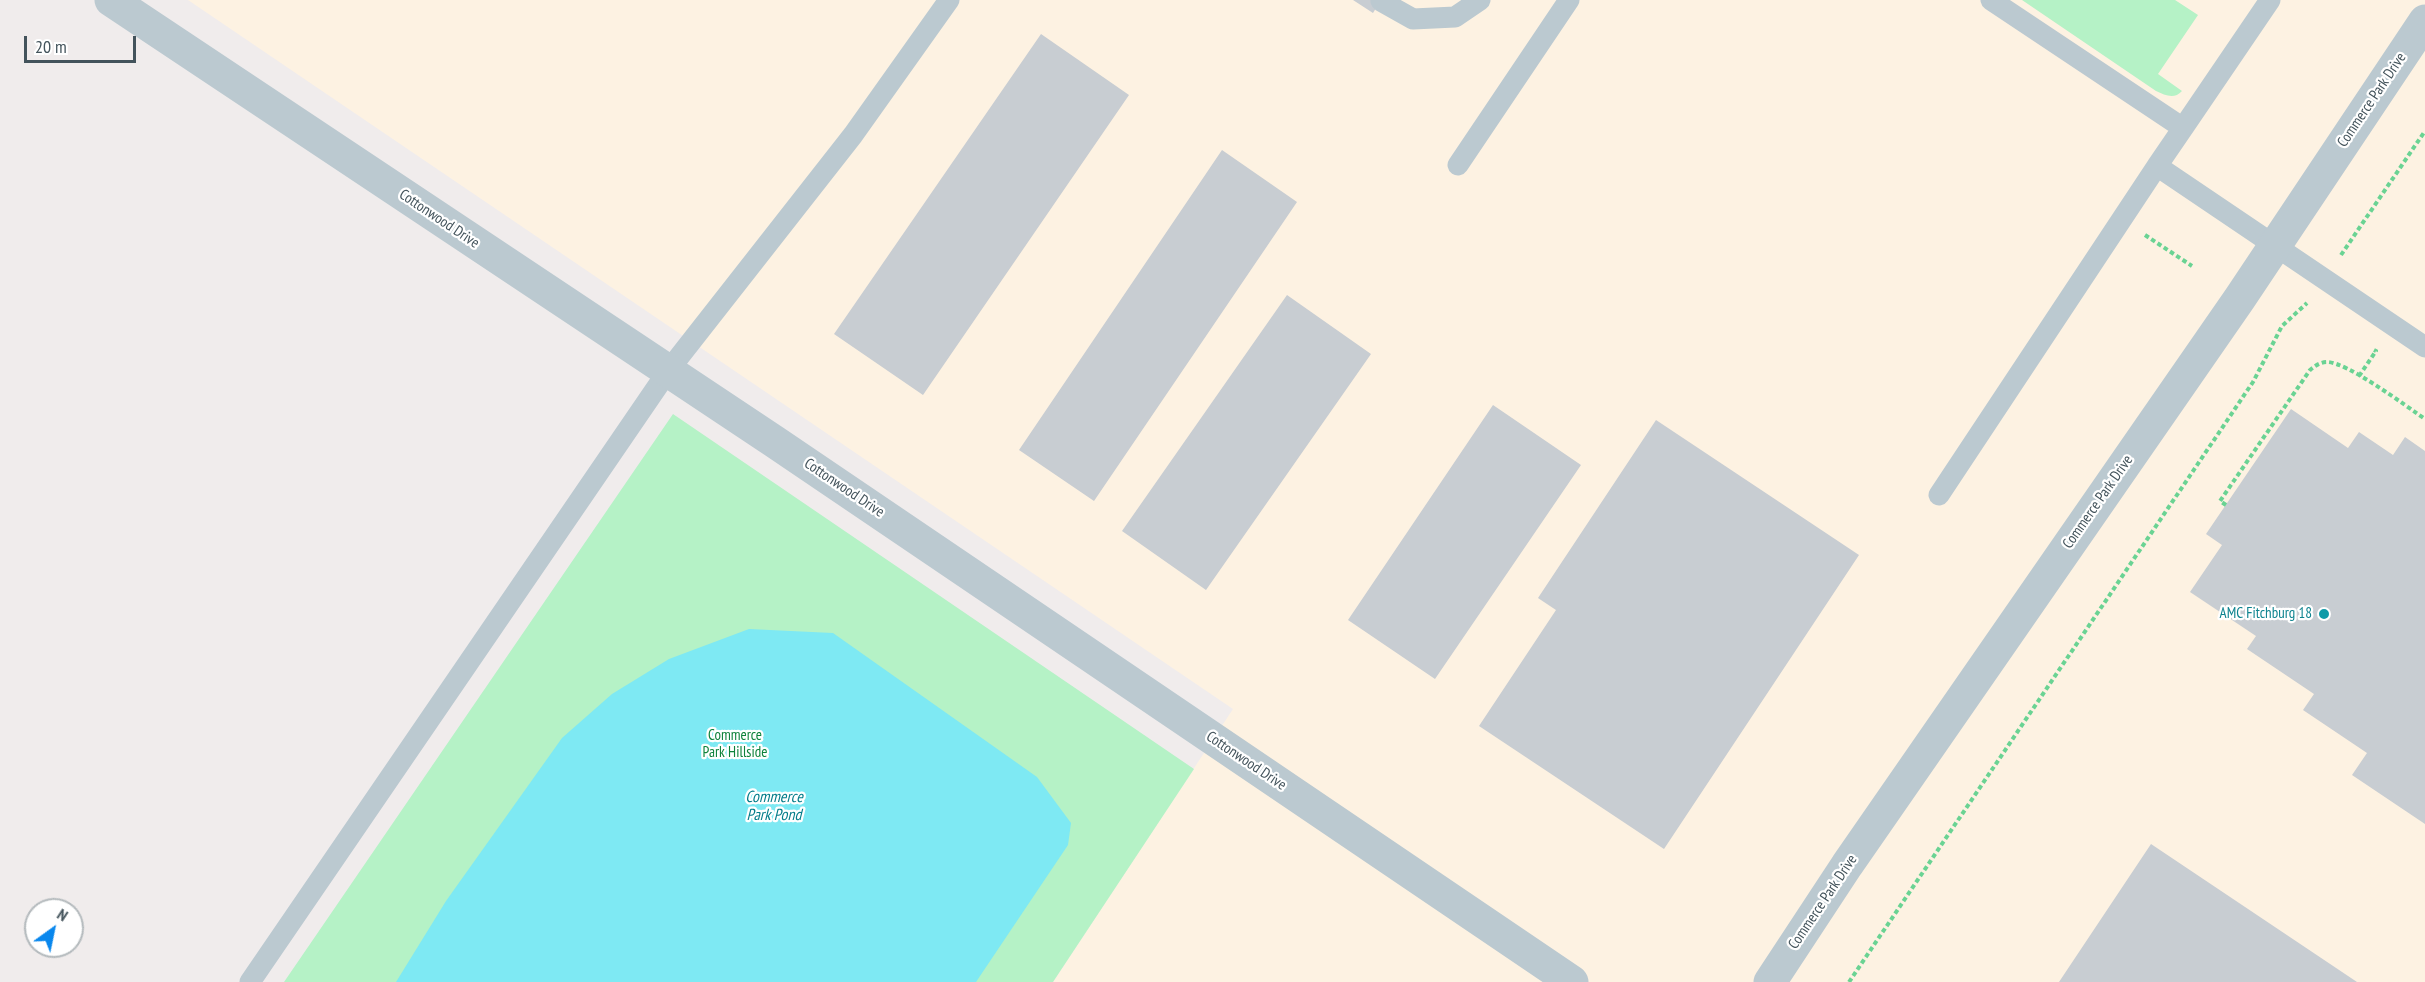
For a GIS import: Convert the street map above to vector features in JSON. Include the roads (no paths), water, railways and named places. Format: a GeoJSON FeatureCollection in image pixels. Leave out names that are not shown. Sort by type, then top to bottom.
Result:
{"type":"FeatureCollection","features":[{"type":"Feature","properties":{"kind":"street","name":"Cottonwood Drive"},"geometry":{"type":"LineString","coordinates":[[111,0],[901,526],[1572,982]]}},
{"type":"Feature","properties":{"kind":"street","name":"Commerce Park Drive"},"geometry":{"type":"LineString","coordinates":[[1770,982],[1847,865],[2240,298],[2425,21]]}},
{"type":"Feature","properties":{"kind":"lane"},"geometry":{"type":"LineString","coordinates":[[250,982],[668,371],[853,135],[949,0]]}},
{"type":"Feature","properties":{"kind":"lane"},"geometry":{"type":"LineString","coordinates":[[1381,1],[1413,19],[1455,17],[1480,0]]}},
{"type":"Feature","properties":{"kind":"lane"},"geometry":{"type":"LineString","coordinates":[[1458,165],[1569,0]]}},
{"type":"Feature","properties":{"kind":"lane"},"geometry":{"type":"LineString","coordinates":[[1991,0],[2183,128]]}},
{"type":"Feature","properties":{"kind":"lane"},"geometry":{"type":"LineString","coordinates":[[1939,495],[2270,0]]}},
{"type":"Feature","properties":{"kind":"lane"},"geometry":{"type":"LineString","coordinates":[[2157,166],[2425,347]]}},
{"type":"Feature","properties":{"kind":"water","name":"Commerce Park Pond"},"geometry":{"type":"Polygon","coordinates":[[[749,629],[833,633],[1037,777],[1071,823],[1068,845],[976,982],[396,982],[446,901],[562,738],[612,694],[669,659],[749,629]]]}},
{"type":"Feature","properties":{"kind":"place","name":"AMC Fitchburg 18"},"geometry":{"type":"Point","coordinates":[2324,614]}},
{"type":"Feature","properties":{"kind":"park label","name":"Commerce Park Hillside"},"geometry":{"type":"Point","coordinates":[735,744]}}]}
